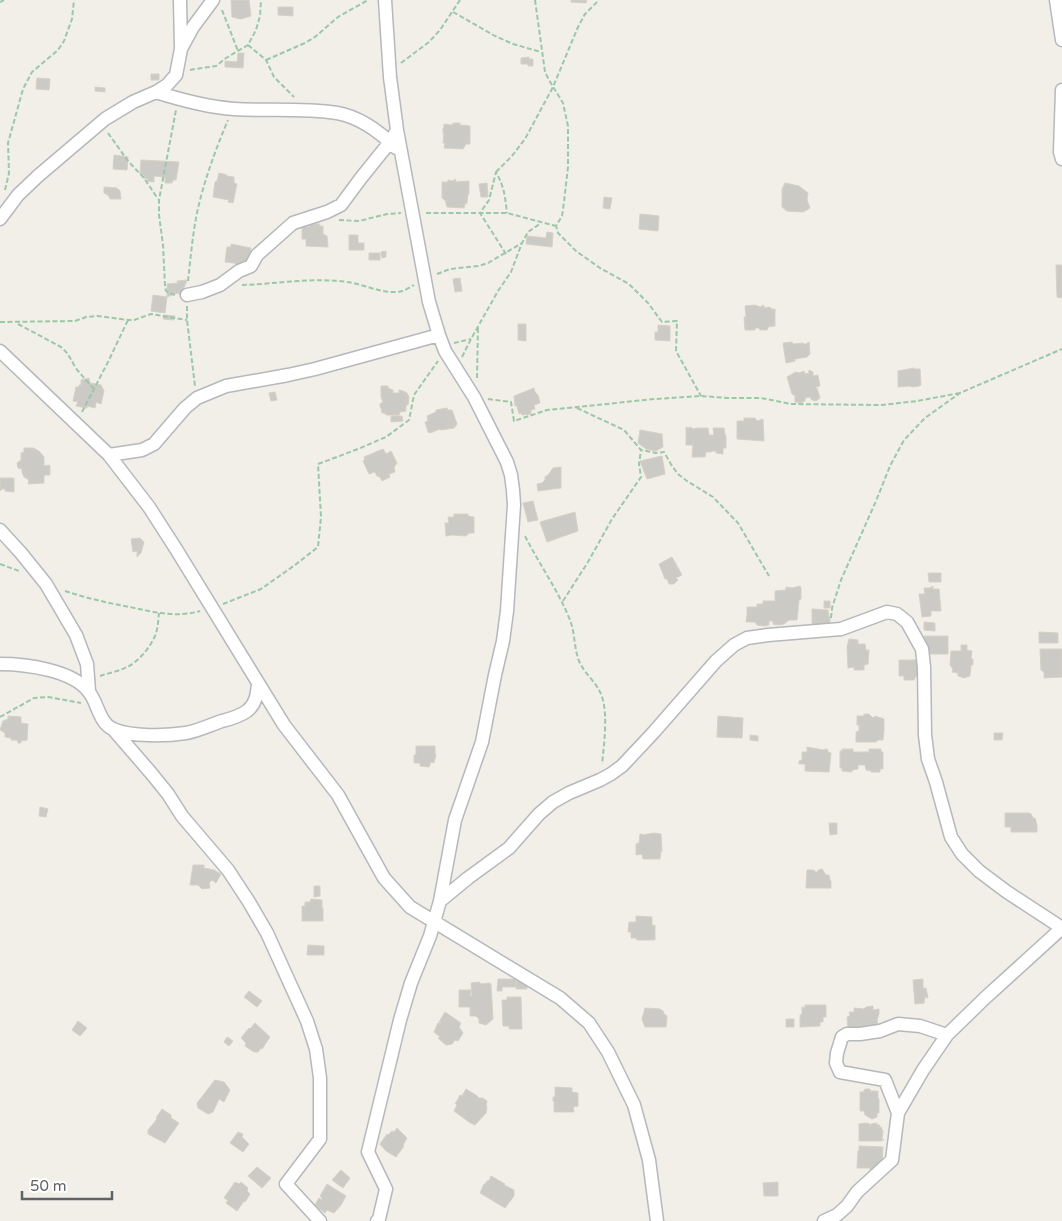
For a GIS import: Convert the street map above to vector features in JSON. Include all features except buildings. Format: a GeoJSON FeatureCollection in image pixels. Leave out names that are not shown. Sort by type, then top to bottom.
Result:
{"type":"FeatureCollection","features":[{"type":"Feature","properties":{"kind":"street"},"geometry":{"type":"LineString","coordinates":[[0,219],[18,195],[38,176],[100,124],[133,102],[167,85],[176,75],[181,49],[180,0]]}},
{"type":"Feature","properties":{"kind":"street"},"geometry":{"type":"LineString","coordinates":[[377,1221],[386,1189],[368,1152],[400,1020],[430,936],[440,901],[455,820],[482,742],[503,641],[507,611],[514,490],[511,475],[501,450],[474,397],[442,344],[424,279],[397,130],[390,71],[385,0]]}},
{"type":"Feature","properties":{"kind":"street"},"geometry":{"type":"LineString","coordinates":[[1056,0],[1062,40]]}},
{"type":"Feature","properties":{"kind":"street"},"geometry":{"type":"LineString","coordinates":[[181,49],[193,27],[217,2]]}},
{"type":"Feature","properties":{"kind":"street"},"geometry":{"type":"LineString","coordinates":[[1062,90],[1060,152],[1062,158]]}},
{"type":"Feature","properties":{"kind":"street"},"geometry":{"type":"LineString","coordinates":[[156,92],[177,99],[233,109],[311,111],[339,114],[357,120],[373,129],[401,153]]}},
{"type":"Feature","properties":{"kind":"street"},"geometry":{"type":"LineString","coordinates":[[187,295],[220,285],[239,271],[251,266],[257,255],[293,223],[327,212],[341,204],[390,142],[397,130]]}},
{"type":"Feature","properties":{"kind":"street"},"geometry":{"type":"LineString","coordinates":[[109,455],[142,450],[154,444],[185,408],[197,398],[226,386],[442,344]]}},
{"type":"Feature","properties":{"kind":"street"},"geometry":{"type":"LineString","coordinates":[[0,351],[109,455],[149,507],[284,725],[338,795],[384,878],[410,907],[560,998],[589,1023],[608,1052],[634,1105],[649,1160],[656,1221]]}},
{"type":"Feature","properties":{"kind":"street"},"geometry":{"type":"LineString","coordinates":[[0,530],[46,584],[76,635],[87,664],[89,685],[96,706],[106,725],[123,732],[136,734],[186,732],[205,727],[247,711],[257,697],[258,684]]}},
{"type":"Feature","properties":{"kind":"street"},"geometry":{"type":"LineString","coordinates":[[440,901],[509,848],[539,814],[553,802],[568,793],[600,780],[622,766],[654,733],[716,661],[734,645],[747,638],[841,629],[887,612],[897,614],[906,622],[922,650],[925,735],[928,759],[951,836],[962,854],[979,871],[1006,892],[1062,928],[947,1035],[923,1070],[898,1113],[892,1160],[857,1192],[837,1215],[824,1221]]}},
{"type":"Feature","properties":{"kind":"street"},"geometry":{"type":"LineString","coordinates":[[0,664],[19,664],[55,672],[89,685]]}},
{"type":"Feature","properties":{"kind":"street"},"geometry":{"type":"LineString","coordinates":[[113,729],[151,773],[168,794],[182,816],[228,870],[267,933],[307,1021],[316,1049],[320,1078],[320,1139],[286,1184],[320,1221]]}},
{"type":"Feature","properties":{"kind":"street"},"geometry":{"type":"LineString","coordinates":[[898,1113],[885,1080],[840,1072],[836,1063],[842,1037],[847,1034],[860,1034],[898,1024],[920,1026],[947,1035]]}},
{"type":"Feature","properties":{"kind":"path"},"geometry":{"type":"LineString","coordinates":[[0,2],[4,0]]}},
{"type":"Feature","properties":{"kind":"path"},"geometry":{"type":"LineString","coordinates":[[4,195],[9,173],[8,143],[23,89],[32,72],[58,50],[64,41],[72,19],[74,0]]}},
{"type":"Feature","properties":{"kind":"path"},"geometry":{"type":"LineString","coordinates":[[176,75],[195,69],[216,66],[248,45],[256,30],[260,16],[261,0]]}},
{"type":"Feature","properties":{"kind":"path"},"geometry":{"type":"LineString","coordinates":[[266,60],[305,43],[338,17],[368,0]]}},
{"type":"Feature","properties":{"kind":"path"},"geometry":{"type":"LineString","coordinates":[[390,71],[429,42],[440,30],[460,0]]}},
{"type":"Feature","properties":{"kind":"path"},"geometry":{"type":"LineString","coordinates":[[535,0],[545,72],[563,103],[568,126],[568,167],[562,216],[556,226],[558,233],[576,251],[600,268],[629,284],[648,303],[662,322],[677,322],[676,351],[701,396]]}},
{"type":"Feature","properties":{"kind":"path"},"geometry":{"type":"LineString","coordinates":[[480,213],[489,200],[496,172],[512,156],[524,139],[553,87],[585,14],[599,0]]}},
{"type":"Feature","properties":{"kind":"path"},"geometry":{"type":"LineString","coordinates":[[217,2],[238,51]]}},
{"type":"Feature","properties":{"kind":"path"},"geometry":{"type":"LineString","coordinates":[[453,12],[504,40],[541,52]]}},
{"type":"Feature","properties":{"kind":"path"},"geometry":{"type":"LineString","coordinates":[[248,45],[266,60],[279,84],[311,111]]}},
{"type":"Feature","properties":{"kind":"path"},"geometry":{"type":"LineString","coordinates":[[177,99],[159,200],[159,215],[166,290],[175,295],[187,295]]}},
{"type":"Feature","properties":{"kind":"path"},"geometry":{"type":"LineString","coordinates":[[197,398],[187,320],[187,295],[192,243],[199,202],[213,155],[233,109]]}},
{"type":"Feature","properties":{"kind":"path"},"geometry":{"type":"LineString","coordinates":[[100,124],[144,178],[159,200]]}},
{"type":"Feature","properties":{"kind":"path"},"geometry":{"type":"LineString","coordinates":[[496,172],[503,184],[507,213]]}},
{"type":"Feature","properties":{"kind":"path"},"geometry":{"type":"LineString","coordinates":[[336,220],[359,221],[396,212],[413,214],[507,213],[556,226]]}},
{"type":"Feature","properties":{"kind":"path"},"geometry":{"type":"LineString","coordinates":[[480,213],[506,254]]}},
{"type":"Feature","properties":{"kind":"path"},"geometry":{"type":"LineString","coordinates":[[456,368],[478,325],[498,291],[512,272],[528,232],[542,222]]}},
{"type":"Feature","properties":{"kind":"path"},"geometry":{"type":"LineString","coordinates":[[220,285],[328,281],[346,282],[388,292],[398,292],[450,269],[479,266],[488,263],[522,243]]}},
{"type":"Feature","properties":{"kind":"path"},"geometry":{"type":"LineString","coordinates":[[0,322],[75,321],[86,317],[98,316],[134,320],[151,314],[187,320]]}},
{"type":"Feature","properties":{"kind":"path"},"geometry":{"type":"LineString","coordinates":[[76,423],[128,320]]}},
{"type":"Feature","properties":{"kind":"path"},"geometry":{"type":"LineString","coordinates":[[16,323],[67,352],[75,366],[94,389]]}},
{"type":"Feature","properties":{"kind":"path"},"geometry":{"type":"LineString","coordinates":[[477,380],[478,325]]}},
{"type":"Feature","properties":{"kind":"path"},"geometry":{"type":"LineString","coordinates":[[46,584],[77,595],[159,613],[177,614],[195,613],[212,608],[261,589],[318,547],[321,517],[318,464],[386,437],[409,420],[414,395],[442,344],[471,339]]}},
{"type":"Feature","properties":{"kind":"path"},"geometry":{"type":"LineString","coordinates":[[830,629],[832,608],[841,580],[890,466],[904,440],[925,418],[960,393],[1062,349]]}},
{"type":"Feature","properties":{"kind":"path"},"geometry":{"type":"LineString","coordinates":[[474,397],[511,402],[514,420],[547,410],[655,398],[701,396],[761,398],[791,404],[882,405],[960,393]]}},
{"type":"Feature","properties":{"kind":"path"},"geometry":{"type":"LineString","coordinates":[[575,407],[624,430],[641,450],[656,453],[664,452],[678,474],[713,497],[738,523],[769,576]]}},
{"type":"Feature","properties":{"kind":"path"},"geometry":{"type":"LineString","coordinates":[[562,602],[588,562],[612,519],[641,477],[639,464],[641,450]]}},
{"type":"Feature","properties":{"kind":"path"},"geometry":{"type":"LineString","coordinates":[[513,520],[524,535],[562,602],[571,622],[579,660],[600,692],[604,703],[604,743],[600,780]]}},
{"type":"Feature","properties":{"kind":"path"},"geometry":{"type":"LineString","coordinates":[[89,685],[130,666],[141,657],[155,636],[159,613]]}},
{"type":"Feature","properties":{"kind":"path"},"geometry":{"type":"LineString","coordinates":[[0,717],[34,698],[48,697],[96,706]]}}]}
